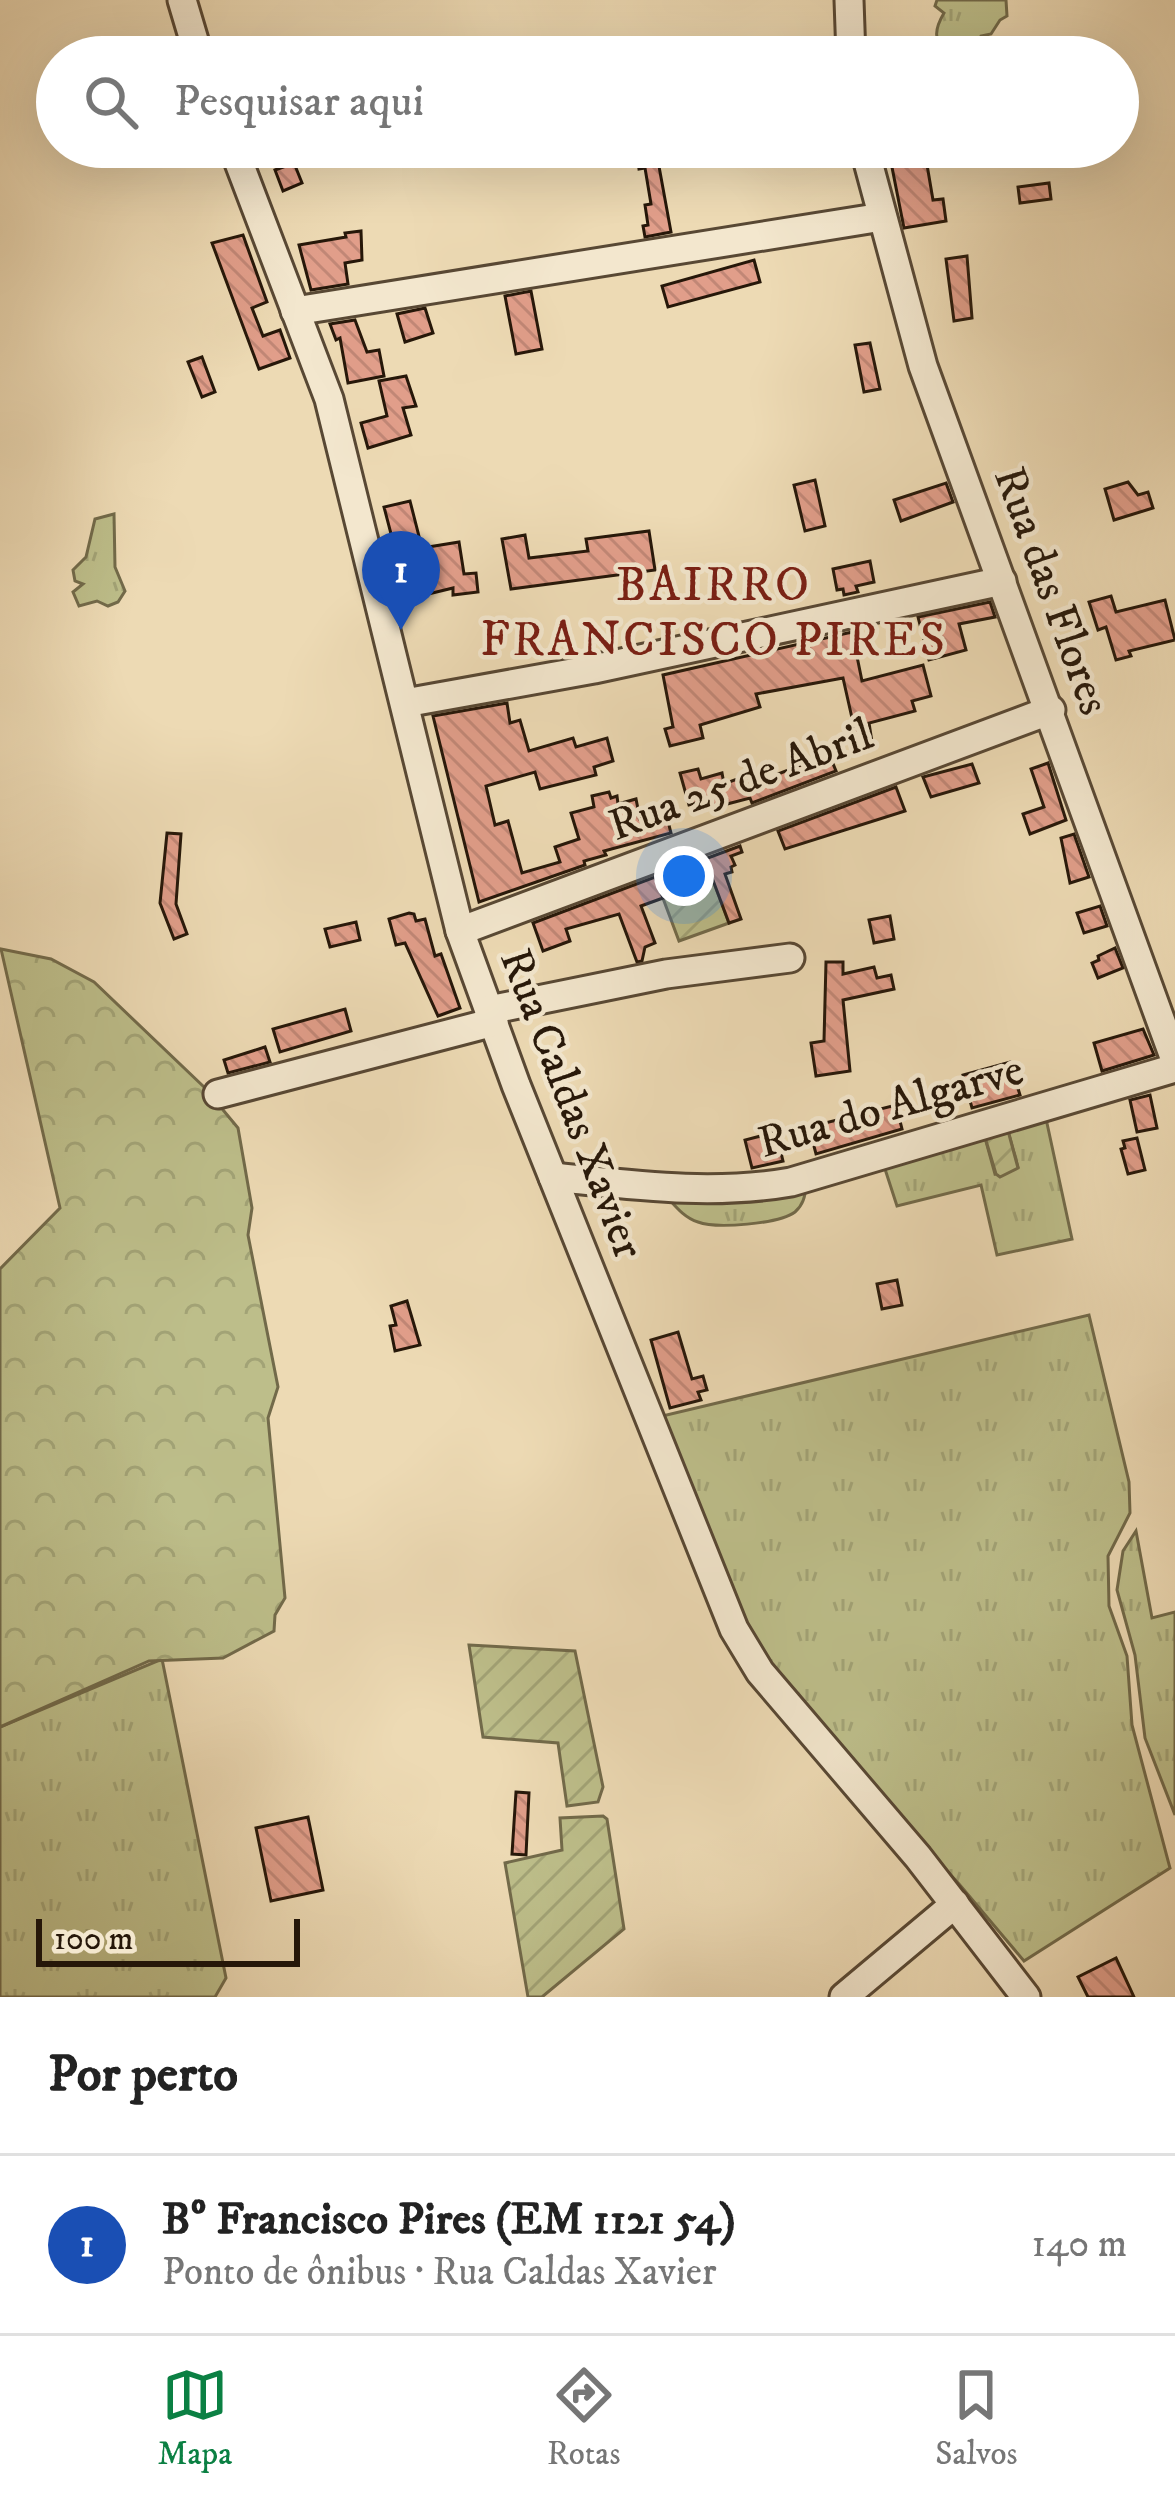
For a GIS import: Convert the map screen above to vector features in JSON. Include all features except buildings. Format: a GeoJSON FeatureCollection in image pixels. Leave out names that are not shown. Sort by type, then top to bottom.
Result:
{"type":"FeatureCollection","features":[{"type":"Feature","properties":{"kind":"street"},"geometry":{"type":"LineString","coordinates":[[182,0],[193,36]]}},
{"type":"Feature","properties":{"kind":"street"},"geometry":{"type":"LineString","coordinates":[[849,0],[850,36]]}},
{"type":"Feature","properties":{"kind":"street","name":"Rua Caldas Xavier"},"geometry":{"type":"LineString","coordinates":[[241,168],[329,399],[460,931],[734,1629],[760,1672],[955,1904],[1026,1997]]}},
{"type":"Feature","properties":{"kind":"street","name":"Rua das Flores"},"geometry":{"type":"LineString","coordinates":[[869,168],[923,366],[1175,1064]]}},
{"type":"Feature","properties":{"kind":"street"},"geometry":{"type":"LineString","coordinates":[[296,311],[882,217]]}},
{"type":"Feature","properties":{"kind":"street"},"geometry":{"type":"LineString","coordinates":[[405,704],[594,669],[1002,581]]}},
{"type":"Feature","properties":{"kind":"street","name":"Rua 25 de Abril"},"geometry":{"type":"LineString","coordinates":[[460,931],[1051,710]]}},
{"type":"Feature","properties":{"kind":"street"},"geometry":{"type":"LineString","coordinates":[[218,1094],[491,1016],[666,974],[790,958]]}},
{"type":"Feature","properties":{"kind":"street","name":"Rua do Algarve"},"geometry":{"type":"LineString","coordinates":[[553,1177],[690,1190],[744,1190],[791,1183],[1175,1064]]}},
{"type":"Feature","properties":{"kind":"street"},"geometry":{"type":"LineString","coordinates":[[844,1997],[955,1904]]}},
{"type":"Feature","properties":{"kind":"green space"},"geometry":{"type":"Polygon","coordinates":[[[937,0],[1006,0],[1007,16],[991,34],[937,36],[944,13],[935,6],[937,0]]]}},
{"type":"Feature","properties":{"kind":"green space"},"geometry":{"type":"Polygon","coordinates":[[[114,514],[115,567],[125,591],[118,602],[108,606],[97,601],[79,606],[73,592],[83,584],[75,581],[73,570],[86,557],[95,519],[114,514]]]}},
{"type":"Feature","properties":{"kind":"green space"},"geometry":{"type":"Polygon","coordinates":[[[702,851],[729,923],[679,941],[652,869],[702,851]]]}},
{"type":"Feature","properties":{"kind":"green space"},"geometry":{"type":"Polygon","coordinates":[[[1,949],[51,959],[94,982],[204,1087],[238,1128],[252,1208],[248,1235],[278,1387],[268,1418],[285,1598],[275,1615],[274,1631],[223,1658],[149,1661],[0,1727],[0,1269],[60,1208],[1,949]]]}},
{"type":"Feature","properties":{"kind":"green space"},"geometry":{"type":"Polygon","coordinates":[[[1045,1114],[1072,1239],[997,1255],[981,1185],[897,1206],[884,1166],[984,1134],[995,1174],[1018,1167],[1007,1127],[1045,1114]]]}},
{"type":"Feature","properties":{"kind":"green space"},"geometry":{"type":"Polygon","coordinates":[[[1007,1127],[1018,1168],[1000,1177],[984,1134],[1007,1127]]]}},
{"type":"Feature","properties":{"kind":"green space"},"geometry":{"type":"Polygon","coordinates":[[[806,1186],[795,1212],[747,1224],[698,1222],[668,1198],[806,1186]]]}},
{"type":"Feature","properties":{"kind":"green space"},"geometry":{"type":"Polygon","coordinates":[[[1089,1315],[1129,1482],[1130,1513],[1108,1556],[1109,1606],[1127,1656],[1132,1725],[1170,1868],[1024,1961],[831,1745],[757,1648],[719,1574],[658,1417],[1089,1315]]]}},
{"type":"Feature","properties":{"kind":"green space"},"geometry":{"type":"Polygon","coordinates":[[[1136,1531],[1152,1618],[1175,1612],[1175,1815],[1145,1738],[1135,1655],[1117,1590],[1123,1551],[1136,1531]]]}},
{"type":"Feature","properties":{"kind":"green space"},"geometry":{"type":"Polygon","coordinates":[[[469,1645],[575,1651],[603,1787],[598,1802],[567,1806],[558,1743],[483,1737],[469,1645]]]}},
{"type":"Feature","properties":{"kind":"green space"},"geometry":{"type":"Polygon","coordinates":[[[162,1659],[226,1978],[215,1997],[0,1997],[0,1727],[162,1659]]]}},
{"type":"Feature","properties":{"kind":"green space"},"geometry":{"type":"Polygon","coordinates":[[[603,1816],[624,1929],[542,1997],[528,1997],[505,1863],[562,1850],[560,1818],[603,1816]]]}},
{"type":"Feature","properties":{"kind":"place","name":"Bº Francisco Pires (EM 1121 54)"},"geometry":{"type":"Point","coordinates":[401,630]}},
{"type":"Feature","properties":{"kind":"district","name":"BAIRRO FRANCISCO PIRES"},"geometry":{"type":"Point","coordinates":[714,614]}}]}
